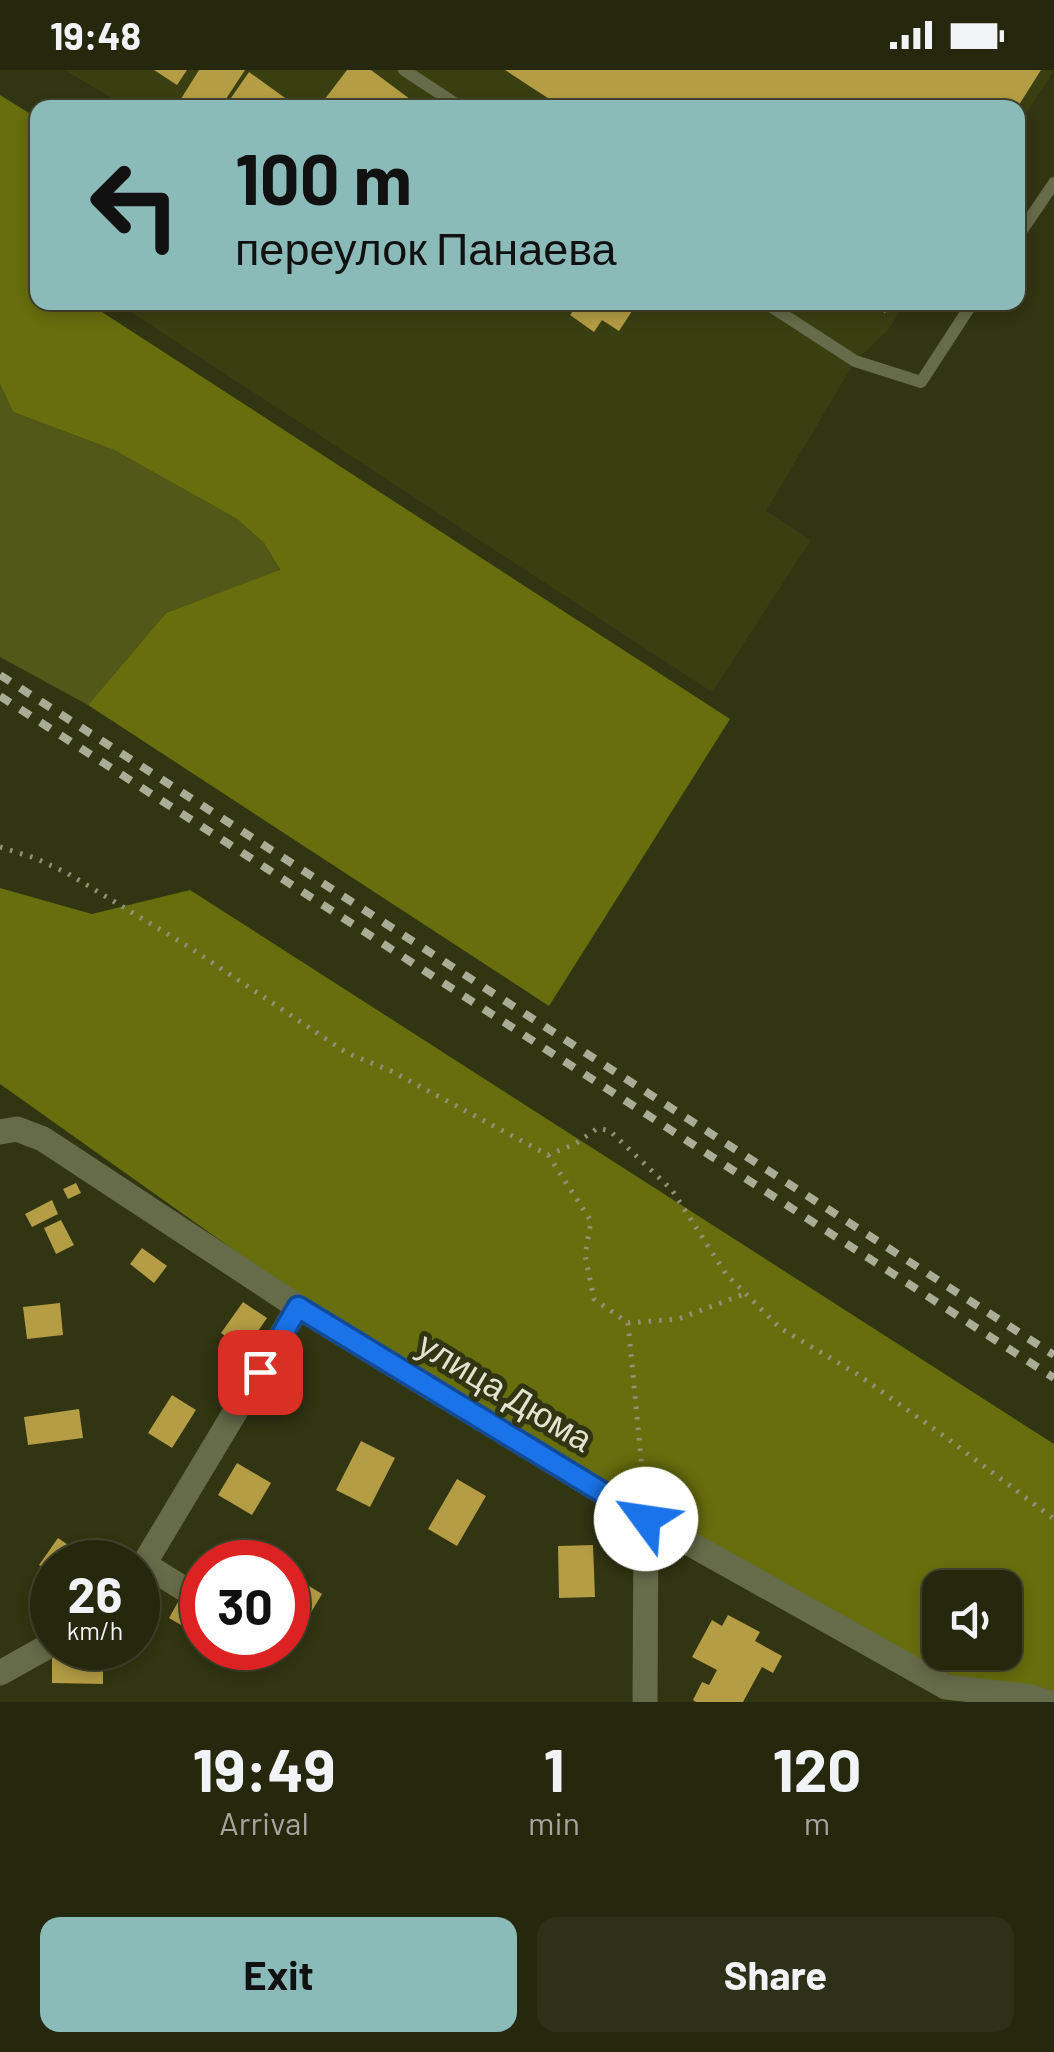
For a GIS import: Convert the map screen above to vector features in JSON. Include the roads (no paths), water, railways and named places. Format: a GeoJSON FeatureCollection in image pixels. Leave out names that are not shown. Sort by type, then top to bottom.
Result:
{"type":"FeatureCollection","features":[{"type":"Feature","properties":{"kind":"street","name":"улица Дюма"},"geometry":{"type":"LineString","coordinates":[[0,1132],[17,1129],[43,1139],[298,1307],[646,1519],[946,1688],[1046,1702]]}},
{"type":"Feature","properties":{"kind":"street"},"geometry":{"type":"LineString","coordinates":[[158,1540],[298,1307]]}},
{"type":"Feature","properties":{"kind":"street"},"geometry":{"type":"LineString","coordinates":[[645,1702],[646,1519]]}},
{"type":"Feature","properties":{"kind":"street"},"geometry":{"type":"LineString","coordinates":[[0,1673],[30,1656]]}},
{"type":"Feature","properties":{"kind":"lane"},"geometry":{"type":"LineString","coordinates":[[404,70],[450,100]]}},
{"type":"Feature","properties":{"kind":"lane"},"geometry":{"type":"LineString","coordinates":[[1025,226],[1054,182]]}},
{"type":"Feature","properties":{"kind":"lane"},"geometry":{"type":"LineString","coordinates":[[776,310],[855,361],[920,382],[969,310]]}},
{"type":"Feature","properties":{"kind":"railway"},"geometry":{"type":"LineString","coordinates":[[0,675],[1054,1355]]}},
{"type":"Feature","properties":{"kind":"railway"},"geometry":{"type":"LineString","coordinates":[[0,696],[1054,1378]]}}]}
